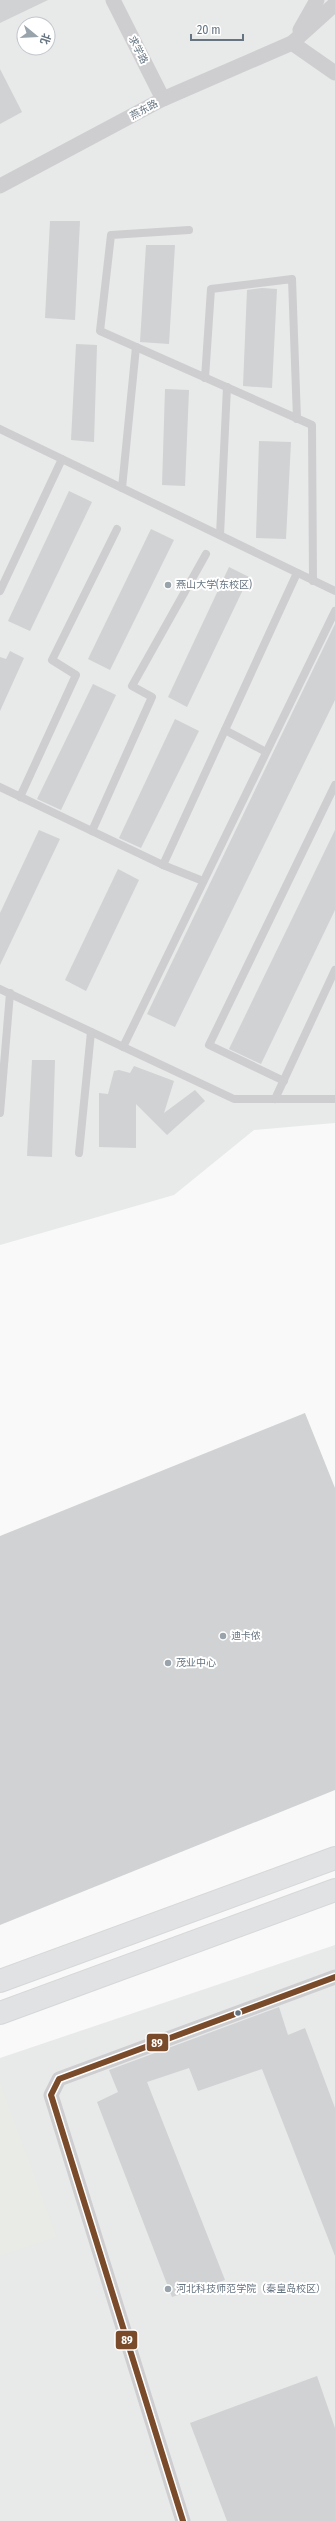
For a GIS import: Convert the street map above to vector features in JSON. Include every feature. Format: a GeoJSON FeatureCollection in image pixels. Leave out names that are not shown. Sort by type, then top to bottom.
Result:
{"type":"FeatureCollection","features":[{"type":"Feature","properties":{"kind":"main road"},"geometry":{"type":"LineString","coordinates":[[0,1981],[335,1858]]}},
{"type":"Feature","properties":{"kind":"main road"},"geometry":{"type":"LineString","coordinates":[[0,2014],[335,1890]]}},
{"type":"Feature","properties":{"kind":"street","name":"求学路"},"geometry":{"type":"LineString","coordinates":[[113,0],[164,99]]}},
{"type":"Feature","properties":{"kind":"street"},"geometry":{"type":"LineString","coordinates":[[317,0],[292,43],[335,73]]}},
{"type":"Feature","properties":{"kind":"street","name":"燕东路"},"geometry":{"type":"LineString","coordinates":[[0,186],[164,99],[292,43],[335,4]]}},
{"type":"Feature","properties":{"kind":"street"},"geometry":{"type":"LineString","coordinates":[[183,2521],[51,2095],[59,2079],[335,1977]]}},
{"type":"Feature","properties":{"kind":"lane"},"geometry":{"type":"LineString","coordinates":[[189,230],[111,235],[100,331],[312,425],[313,581]]}},
{"type":"Feature","properties":{"kind":"lane"},"geometry":{"type":"LineString","coordinates":[[205,378],[211,289],[292,279],[297,419]]}},
{"type":"Feature","properties":{"kind":"lane"},"geometry":{"type":"LineString","coordinates":[[122,488],[136,347]]}},
{"type":"Feature","properties":{"kind":"lane"},"geometry":{"type":"LineString","coordinates":[[220,535],[227,388]]}},
{"type":"Feature","properties":{"kind":"lane"},"geometry":{"type":"LineString","coordinates":[[0,429],[335,591]]}},
{"type":"Feature","properties":{"kind":"lane"},"geometry":{"type":"LineString","coordinates":[[0,590],[62,459]]}},
{"type":"Feature","properties":{"kind":"lane"},"geometry":{"type":"LineString","coordinates":[[20,797],[76,675],[52,660],[117,529]]}},
{"type":"Feature","properties":{"kind":"lane"},"geometry":{"type":"LineString","coordinates":[[92,831],[152,697],[132,686],[206,554]]}},
{"type":"Feature","properties":{"kind":"lane"},"geometry":{"type":"LineString","coordinates":[[163,865],[297,573]]}},
{"type":"Feature","properties":{"kind":"lane"},"geometry":{"type":"LineString","coordinates":[[123,1047],[335,611]]}},
{"type":"Feature","properties":{"kind":"lane"},"geometry":{"type":"LineString","coordinates":[[225,730],[266,752]]}},
{"type":"Feature","properties":{"kind":"lane"},"geometry":{"type":"LineString","coordinates":[[284,1081],[209,1045],[335,785]]}},
{"type":"Feature","properties":{"kind":"lane"},"geometry":{"type":"LineString","coordinates":[[0,787],[163,865],[203,882]]}},
{"type":"Feature","properties":{"kind":"lane"},"geometry":{"type":"LineString","coordinates":[[275,1099],[335,970]]}},
{"type":"Feature","properties":{"kind":"lane"},"geometry":{"type":"LineString","coordinates":[[0,989],[234,1099],[335,1100]]}},
{"type":"Feature","properties":{"kind":"lane"},"geometry":{"type":"LineString","coordinates":[[0,1113],[10,993]]}},
{"type":"Feature","properties":{"kind":"lane"},"geometry":{"type":"LineString","coordinates":[[79,1152],[91,1032]]}},
{"type":"Feature","properties":{"kind":"shaded area","name":"燕山大学(东校区)"},"geometry":{"type":"Polygon","coordinates":[[[0,0],[335,0],[335,1123],[254,1130],[174,1195],[0,1245],[0,0]]]}},
{"type":"Feature","properties":{"kind":"shaded area","name":"河北科技师范学院（秦皇岛校区）"},"geometry":{"type":"Polygon","coordinates":[[[335,1945],[335,2521],[0,2521],[0,2058],[335,1945]]]}},
{"type":"Feature","properties":{"kind":"shaded area"},"geometry":{"type":"Polygon","coordinates":[[[0,2082],[57,2237],[0,2256],[0,2082]]]}},
{"type":"Feature","properties":{"kind":"building"},"geometry":{"type":"Polygon","coordinates":[[[0,0],[48,0],[0,23],[0,0]]]}},
{"type":"Feature","properties":{"kind":"building"},"geometry":{"type":"Polygon","coordinates":[[[0,69],[22,112],[0,124],[0,69]]]}},
{"type":"Feature","properties":{"kind":"building"},"geometry":{"type":"Polygon","coordinates":[[[50,221],[80,221],[75,320],[45,318],[50,221]]]}},
{"type":"Feature","properties":{"kind":"building"},"geometry":{"type":"Polygon","coordinates":[[[146,245],[175,245],[169,344],[140,342],[146,245]]]}},
{"type":"Feature","properties":{"kind":"building"},"geometry":{"type":"Polygon","coordinates":[[[262,288],[277,289],[272,388],[243,386],[247,290],[262,288]]]}},
{"type":"Feature","properties":{"kind":"building"},"geometry":{"type":"Polygon","coordinates":[[[76,344],[97,345],[94,442],[71,440],[76,344]]]}},
{"type":"Feature","properties":{"kind":"building"},"geometry":{"type":"Polygon","coordinates":[[[165,389],[189,390],[185,486],[162,485],[165,389]]]}},
{"type":"Feature","properties":{"kind":"building"},"geometry":{"type":"Polygon","coordinates":[[[259,441],[291,442],[286,539],[256,538],[259,441]]]}},
{"type":"Feature","properties":{"kind":"building"},"geometry":{"type":"Polygon","coordinates":[[[69,491],[92,502],[30,631],[8,621],[69,491]]]}},
{"type":"Feature","properties":{"kind":"building"},"geometry":{"type":"Polygon","coordinates":[[[151,529],[174,540],[110,670],[88,659],[151,529]]]}},
{"type":"Feature","properties":{"kind":"building"},"geometry":{"type":"Polygon","coordinates":[[[229,567],[249,577],[187,707],[168,697],[229,567]]]}},
{"type":"Feature","properties":{"kind":"building"},"geometry":{"type":"Polygon","coordinates":[[[335,624],[335,700],[175,1027],[147,1014],[335,624]]]}},
{"type":"Feature","properties":{"kind":"building"},"geometry":{"type":"Polygon","coordinates":[[[10,651],[24,658],[0,711],[0,657],[6,659],[10,651]]]}},
{"type":"Feature","properties":{"kind":"building"},"geometry":{"type":"Polygon","coordinates":[[[93,684],[116,695],[61,810],[37,799],[93,684]]]}},
{"type":"Feature","properties":{"kind":"building"},"geometry":{"type":"Polygon","coordinates":[[[175,719],[199,731],[141,848],[119,838],[175,719]]]}},
{"type":"Feature","properties":{"kind":"building"},"geometry":{"type":"Polygon","coordinates":[[[39,830],[60,839],[0,965],[0,913],[39,830]]]}},
{"type":"Feature","properties":{"kind":"building"},"geometry":{"type":"Polygon","coordinates":[[[335,830],[335,910],[261,1064],[229,1049],[335,830]]]}},
{"type":"Feature","properties":{"kind":"building"},"geometry":{"type":"Polygon","coordinates":[[[118,869],[139,880],[86,991],[65,980],[118,869]]]}},
{"type":"Feature","properties":{"kind":"building"},"geometry":{"type":"Polygon","coordinates":[[[32,1060],[55,1060],[52,1157],[27,1156],[32,1060]]]}},
{"type":"Feature","properties":{"kind":"building"},"geometry":{"type":"Polygon","coordinates":[[[134,1066],[174,1081],[164,1113],[195,1090],[205,1101],[167,1135],[136,1104],[136,1148],[99,1147],[99,1093],[108,1094],[114,1071],[119,1070],[130,1073],[134,1066]]]}},
{"type":"Feature","properties":{"kind":"building","name":"茂业中心"},"geometry":{"type":"Polygon","coordinates":[[[305,1413],[335,1488],[335,1790],[0,1925],[0,1536],[305,1413]]]}},
{"type":"Feature","properties":{"kind":"building"},"geometry":{"type":"Polygon","coordinates":[[[279,2007],[288,2035],[305,2028],[335,2108],[335,2256],[262,2069],[198,2091],[189,2068],[147,2082],[225,2280],[172,2297],[97,2102],[118,2092],[109,2070],[279,2007]]]}},
{"type":"Feature","properties":{"kind":"building"},"geometry":{"type":"Polygon","coordinates":[[[317,2376],[335,2428],[335,2521],[227,2521],[190,2423],[317,2376]]]}},
{"type":"Feature","properties":{"kind":"transit line","name":"89"},"geometry":{"type":"LineString","coordinates":[[183,2521],[51,2095],[59,2079],[335,1977]]}},
{"type":"Feature","properties":{"kind":"place","name":"燕山大学(东校区)"},"geometry":{"type":"Point","coordinates":[168,585]}},
{"type":"Feature","properties":{"kind":"place","name":"迪卡侬"},"geometry":{"type":"Point","coordinates":[223,1636]}},
{"type":"Feature","properties":{"kind":"place","name":"茂业中心"},"geometry":{"type":"Point","coordinates":[168,1663]}},
{"type":"Feature","properties":{"kind":"place","name":"河北科技师范学院（秦皇岛校区）"},"geometry":{"type":"Point","coordinates":[168,2289]}}]}
